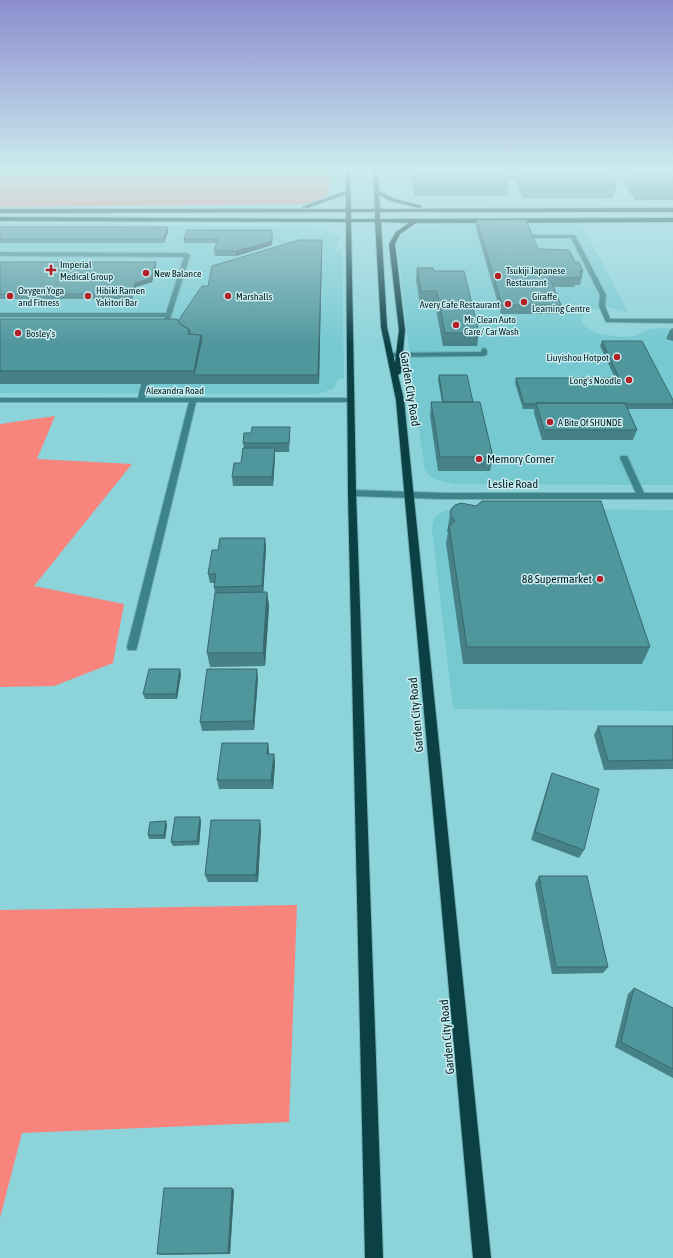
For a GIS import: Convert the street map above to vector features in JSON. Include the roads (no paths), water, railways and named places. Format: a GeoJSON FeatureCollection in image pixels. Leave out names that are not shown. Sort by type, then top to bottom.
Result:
{"type":"FeatureCollection","features":[{"type":"Feature","properties":{"kind":"main road"},"geometry":{"type":"LineString","coordinates":[[349,229],[352,493],[374,1258]]}},
{"type":"Feature","properties":{"kind":"main road","name":"Garden City Road"},"geometry":{"type":"LineString","coordinates":[[378,229],[384,327],[396,377],[409,494],[482,1258]]}},
{"type":"Feature","properties":{"kind":"main road"},"geometry":{"type":"LineString","coordinates":[[396,377],[402,330],[392,244],[393,238],[403,229]]}},
{"type":"Feature","properties":{"kind":"street"},"geometry":{"type":"LineString","coordinates":[[534,236],[572,236],[603,295],[602,306],[608,321],[673,322]]}},
{"type":"Feature","properties":{"kind":"street"},"geometry":{"type":"LineString","coordinates":[[0,254],[188,255],[163,332]]}},
{"type":"Feature","properties":{"kind":"street"},"geometry":{"type":"LineString","coordinates":[[0,315],[168,315]]}},
{"type":"Feature","properties":{"kind":"street"},"geometry":{"type":"LineString","coordinates":[[390,355],[484,354],[484,350]]}},
{"type":"Feature","properties":{"kind":"street"},"geometry":{"type":"LineString","coordinates":[[141,400],[145,384]]}},
{"type":"Feature","properties":{"kind":"street","name":"Alexandra Road"},"geometry":{"type":"LineString","coordinates":[[0,400],[350,400]]}},
{"type":"Feature","properties":{"kind":"street"},"geometry":{"type":"LineString","coordinates":[[132,647],[193,400]]}},
{"type":"Feature","properties":{"kind":"street"},"geometry":{"type":"LineString","coordinates":[[624,458],[641,496]]}},
{"type":"Feature","properties":{"kind":"street","name":"Leslie Road"},"geometry":{"type":"LineString","coordinates":[[352,493],[442,496],[673,496]]}},
{"type":"Feature","properties":{"kind":"place","name":"Imperial Medical Group"},"geometry":{"type":"Point","coordinates":[51,270]}},
{"type":"Feature","properties":{"kind":"place","name":"New Balance"},"geometry":{"type":"Point","coordinates":[146,273]}},
{"type":"Feature","properties":{"kind":"place","name":"Tsukiji Japanese Restaurant"},"geometry":{"type":"Point","coordinates":[498,276]}},
{"type":"Feature","properties":{"kind":"place","name":"Oxygen Yoga and Fitness"},"geometry":{"type":"Point","coordinates":[10,296]}},
{"type":"Feature","properties":{"kind":"place","name":"Hibiki Ramen Yakitori Bar"},"geometry":{"type":"Point","coordinates":[88,296]}},
{"type":"Feature","properties":{"kind":"place","name":"Marshalls"},"geometry":{"type":"Point","coordinates":[228,296]}},
{"type":"Feature","properties":{"kind":"place","name":"Giraffe Learning Centre"},"geometry":{"type":"Point","coordinates":[524,302]}},
{"type":"Feature","properties":{"kind":"place","name":"Avery Cafe Restaurant"},"geometry":{"type":"Point","coordinates":[508,304]}},
{"type":"Feature","properties":{"kind":"place","name":"Mr. Clean Auto Care/ Car Wash"},"geometry":{"type":"Point","coordinates":[456,325]}},
{"type":"Feature","properties":{"kind":"place","name":"Bosley's"},"geometry":{"type":"Point","coordinates":[18,333]}},
{"type":"Feature","properties":{"kind":"place","name":"Liuyishou Hotpot"},"geometry":{"type":"Point","coordinates":[617,357]}},
{"type":"Feature","properties":{"kind":"place","name":"Long's Noodle"},"geometry":{"type":"Point","coordinates":[629,380]}},
{"type":"Feature","properties":{"kind":"place","name":"A Bite Of SHUNDE"},"geometry":{"type":"Point","coordinates":[550,422]}},
{"type":"Feature","properties":{"kind":"place","name":"Memory Corner"},"geometry":{"type":"Point","coordinates":[479,459]}},
{"type":"Feature","properties":{"kind":"place","name":"88 Supermarket"},"geometry":{"type":"Point","coordinates":[600,579]}}]}
